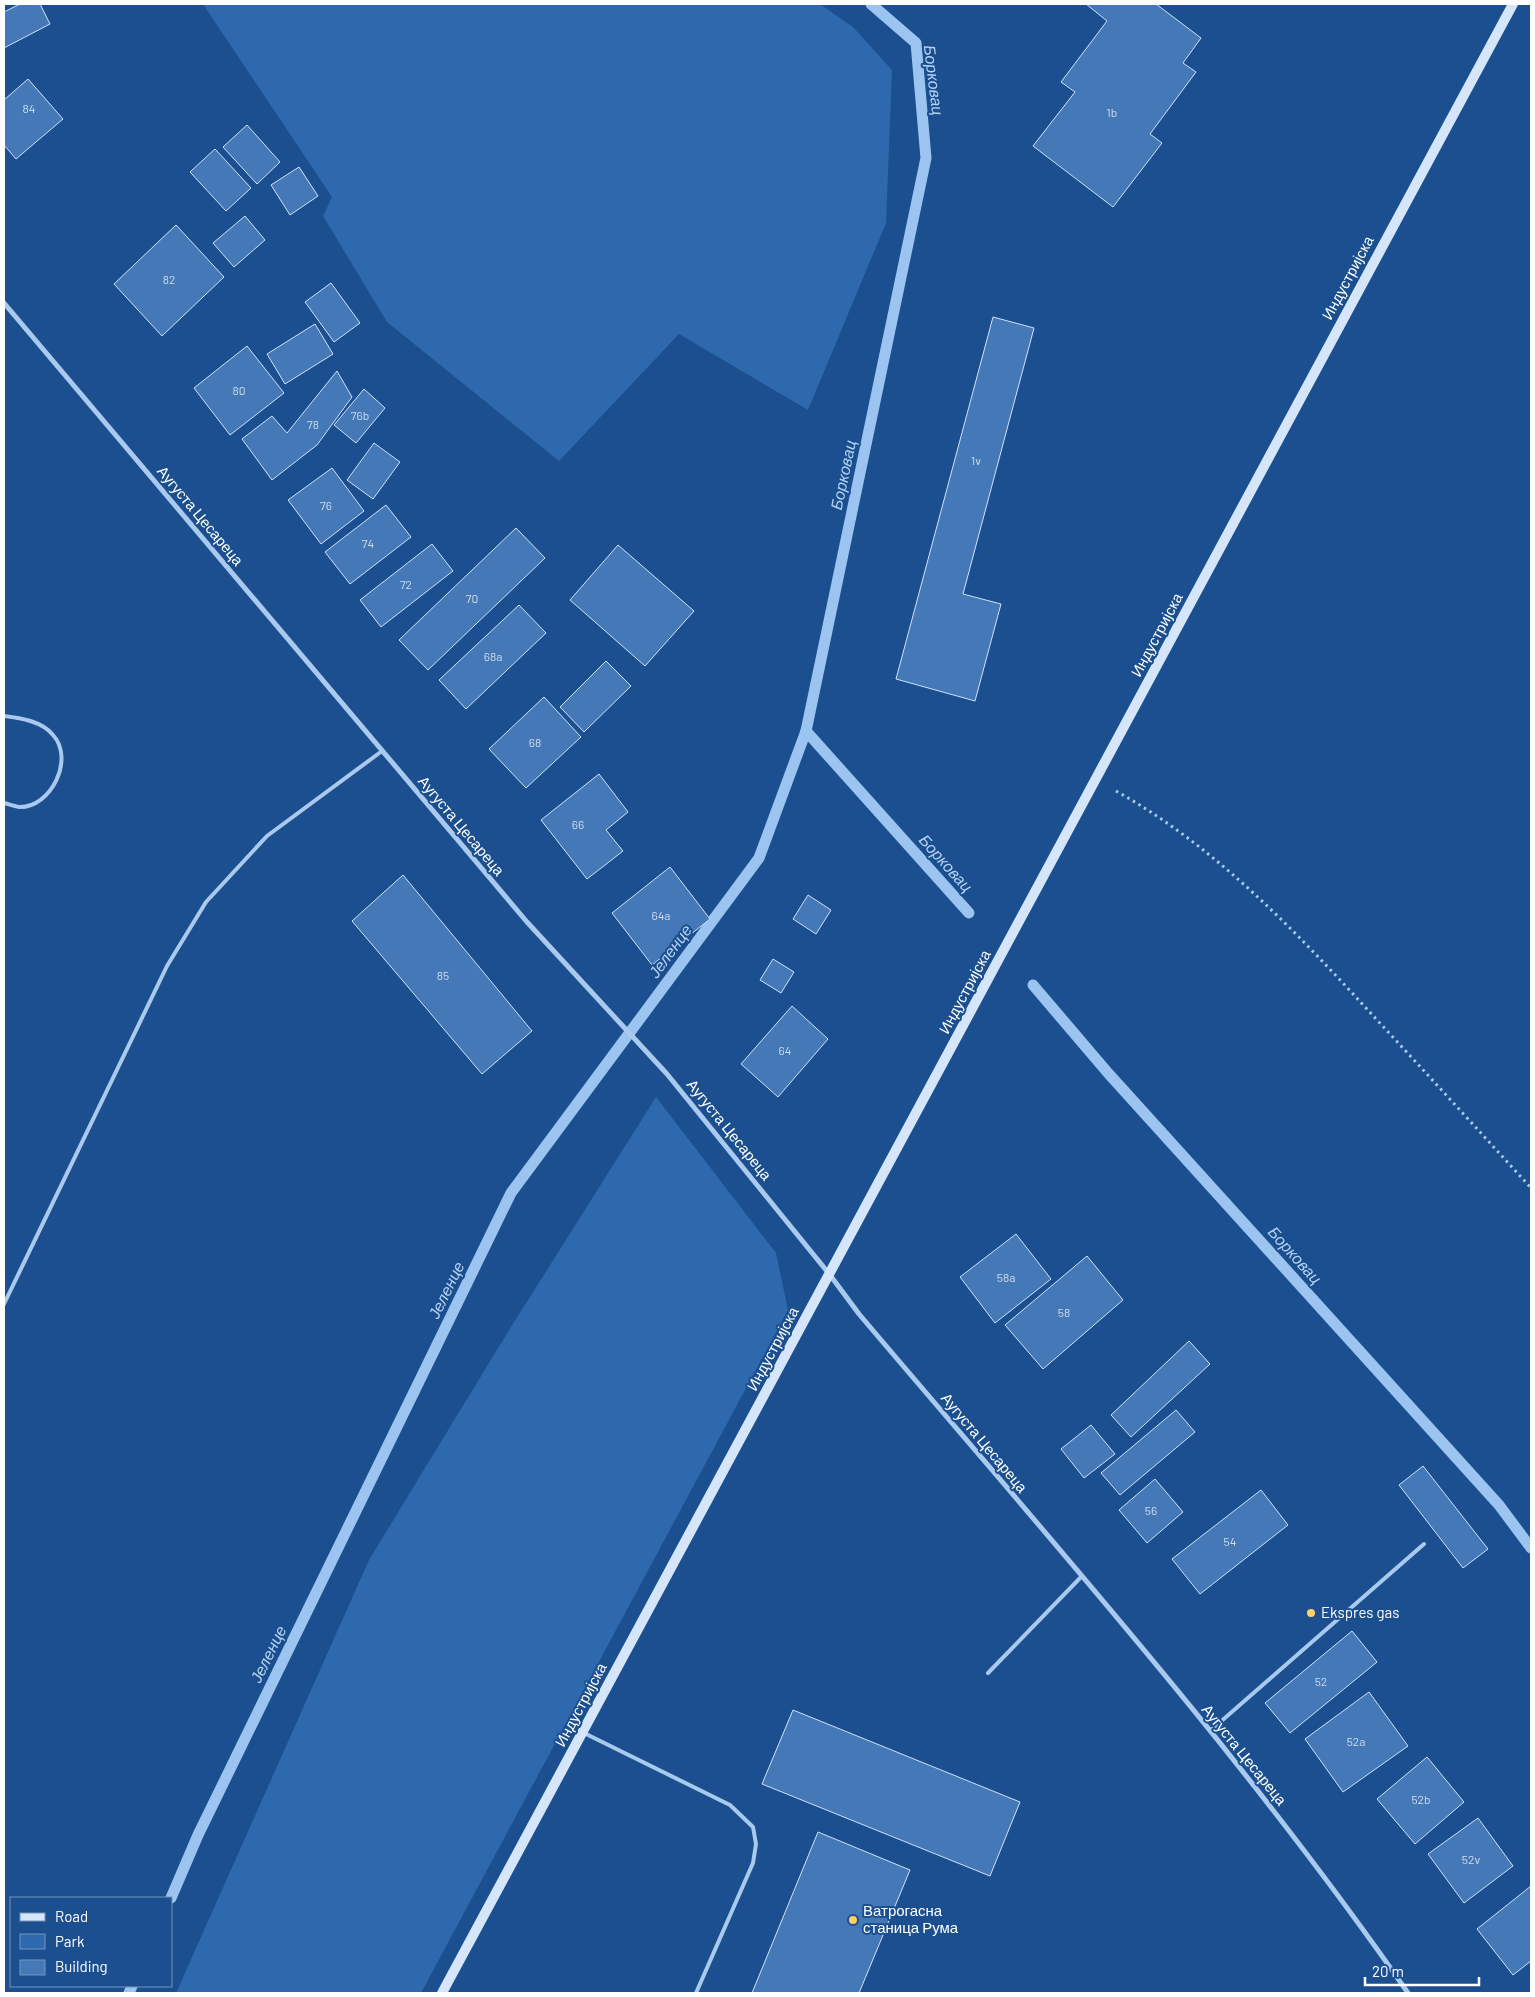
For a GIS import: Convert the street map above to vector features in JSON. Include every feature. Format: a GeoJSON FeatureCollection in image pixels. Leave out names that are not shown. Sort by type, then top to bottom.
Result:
{"type":"FeatureCollection","features":[{"type":"Feature","properties":{"kind":"main road","name":"Индустријска"},"geometry":{"type":"LineString","coordinates":[[442,1993],[584,1733],[1513,4]]}},
{"type":"Feature","properties":{"kind":"street","name":"Аугуста Цесареца"},"geometry":{"type":"LineString","coordinates":[[4,303],[527,922],[667,1074],[830,1275],[859,1314],[1210,1731],[1357,1920],[1408,1993]]}},
{"type":"Feature","properties":{"kind":"lane"},"geometry":{"type":"LineString","coordinates":[[4,716],[23,719],[44,727],[54,735],[60,746],[62,761],[59,776],[43,798],[19,807],[4,803]]}},
{"type":"Feature","properties":{"kind":"lane"},"geometry":{"type":"LineString","coordinates":[[4,1304],[167,966],[206,902],[267,836],[382,752]]}},
{"type":"Feature","properties":{"kind":"lane"},"geometry":{"type":"LineString","coordinates":[[1210,1731],[1424,1544]]}},
{"type":"Feature","properties":{"kind":"lane"},"geometry":{"type":"LineString","coordinates":[[988,1672],[1081,1577]]}},
{"type":"Feature","properties":{"kind":"lane"},"geometry":{"type":"LineString","coordinates":[[584,1733],[730,1805],[754,1827],[756,1844],[753,1862],[696,1993]]}},
{"type":"Feature","properties":{"kind":"path"},"geometry":{"type":"LineString","coordinates":[[1096,779],[1136,801],[1173,826],[1255,894],[1308,946],[1531,1188]]}},
{"type":"Feature","properties":{"kind":"green space"},"geometry":{"type":"Polygon","coordinates":[[[203,4],[820,4],[853,27],[892,70],[886,223],[808,410],[679,334],[559,461],[387,322],[323,216],[332,197],[203,4]]]}},
{"type":"Feature","properties":{"kind":"green space"},"geometry":{"type":"Polygon","coordinates":[[[656,1097],[776,1253],[788,1310],[421,1993],[176,1993],[369,1560],[506,1335],[656,1097]]]}},
{"type":"Feature","properties":{"kind":"building"},"geometry":{"type":"Polygon","coordinates":[[[20,4],[40,4],[50,24],[4,48],[4,12],[20,4]]]}},
{"type":"Feature","properties":{"kind":"building"},"geometry":{"type":"Polygon","coordinates":[[[1086,4],[1156,4],[1201,38],[1183,63],[1196,72],[1150,134],[1162,143],[1113,207],[1033,146],[1075,92],[1061,82],[1107,21],[1086,4]]]}},
{"type":"Feature","properties":{"kind":"building"},"geometry":{"type":"Polygon","coordinates":[[[28,79],[63,119],[16,159],[4,145],[4,100],[28,79]]]}},
{"type":"Feature","properties":{"kind":"building"},"geometry":{"type":"Polygon","coordinates":[[[247,125],[280,162],[257,184],[223,147],[247,125]]]}},
{"type":"Feature","properties":{"kind":"building"},"geometry":{"type":"Polygon","coordinates":[[[215,149],[251,188],[226,211],[190,172],[215,149]]]}},
{"type":"Feature","properties":{"kind":"building"},"geometry":{"type":"Polygon","coordinates":[[[299,167],[318,196],[290,215],[271,185],[299,167]]]}},
{"type":"Feature","properties":{"kind":"building"},"geometry":{"type":"Polygon","coordinates":[[[245,216],[265,240],[234,267],[213,243],[245,216]]]}},
{"type":"Feature","properties":{"kind":"building"},"geometry":{"type":"Polygon","coordinates":[[[176,225],[224,277],[162,336],[114,284],[176,225]]]}},
{"type":"Feature","properties":{"kind":"building"},"geometry":{"type":"Polygon","coordinates":[[[331,283],[360,323],[334,342],[305,302],[331,283]]]}},
{"type":"Feature","properties":{"kind":"building"},"geometry":{"type":"Polygon","coordinates":[[[993,317],[1034,328],[963,594],[1001,604],[975,701],[896,679],[993,317]]]}},
{"type":"Feature","properties":{"kind":"building"},"geometry":{"type":"Polygon","coordinates":[[[315,324],[333,354],[285,384],[267,354],[315,324]]]}},
{"type":"Feature","properties":{"kind":"building"},"geometry":{"type":"Polygon","coordinates":[[[247,346],[284,393],[230,435],[194,388],[247,346]]]}},
{"type":"Feature","properties":{"kind":"building"},"geometry":{"type":"Polygon","coordinates":[[[337,371],[352,397],[317,445],[272,480],[242,439],[272,416],[287,433],[337,371]]]}},
{"type":"Feature","properties":{"kind":"building"},"geometry":{"type":"Polygon","coordinates":[[[364,389],[385,408],[356,443],[334,425],[364,389]]]}},
{"type":"Feature","properties":{"kind":"building"},"geometry":{"type":"Polygon","coordinates":[[[374,443],[400,462],[373,499],[347,480],[374,443]]]}},
{"type":"Feature","properties":{"kind":"building"},"geometry":{"type":"Polygon","coordinates":[[[332,468],[364,511],[321,544],[288,500],[332,468]]]}},
{"type":"Feature","properties":{"kind":"building"},"geometry":{"type":"Polygon","coordinates":[[[386,505],[411,537],[350,584],[325,552],[386,505]]]}},
{"type":"Feature","properties":{"kind":"building"},"geometry":{"type":"Polygon","coordinates":[[[516,528],[545,558],[428,670],[399,640],[516,528]]]}},
{"type":"Feature","properties":{"kind":"building"},"geometry":{"type":"Polygon","coordinates":[[[432,544],[453,571],[381,627],[360,600],[432,544]]]}},
{"type":"Feature","properties":{"kind":"building"},"geometry":{"type":"Polygon","coordinates":[[[618,545],[694,611],[645,666],[570,600],[618,545]]]}},
{"type":"Feature","properties":{"kind":"building"},"geometry":{"type":"Polygon","coordinates":[[[519,605],[546,633],[466,709],[439,680],[519,605]]]}},
{"type":"Feature","properties":{"kind":"building"},"geometry":{"type":"Polygon","coordinates":[[[606,661],[631,686],[584,732],[560,707],[606,661]]]}},
{"type":"Feature","properties":{"kind":"building"},"geometry":{"type":"Polygon","coordinates":[[[544,697],[581,737],[526,788],[489,749],[544,697]]]}},
{"type":"Feature","properties":{"kind":"building"},"geometry":{"type":"Polygon","coordinates":[[[599,774],[628,812],[606,830],[623,851],[587,879],[541,820],[599,774]]]}},
{"type":"Feature","properties":{"kind":"building"},"geometry":{"type":"Polygon","coordinates":[[[670,867],[710,919],[652,965],[612,913],[670,867]]]}},
{"type":"Feature","properties":{"kind":"building"},"geometry":{"type":"Polygon","coordinates":[[[403,875],[532,1031],[482,1074],[352,921],[403,875]]]}},
{"type":"Feature","properties":{"kind":"building"},"geometry":{"type":"Polygon","coordinates":[[[808,895],[831,910],[816,934],[793,919],[808,895]]]}},
{"type":"Feature","properties":{"kind":"building"},"geometry":{"type":"Polygon","coordinates":[[[773,959],[794,972],[781,993],[760,980],[773,959]]]}},
{"type":"Feature","properties":{"kind":"building"},"geometry":{"type":"Polygon","coordinates":[[[792,1006],[828,1039],[778,1097],[741,1064],[792,1006]]]}},
{"type":"Feature","properties":{"kind":"building"},"geometry":{"type":"Polygon","coordinates":[[[1016,1234],[1051,1279],[995,1323],[960,1277],[1016,1234]]]}},
{"type":"Feature","properties":{"kind":"building"},"geometry":{"type":"Polygon","coordinates":[[[1087,1256],[1123,1300],[1043,1369],[1005,1325],[1087,1256]]]}},
{"type":"Feature","properties":{"kind":"building"},"geometry":{"type":"Polygon","coordinates":[[[1189,1341],[1210,1364],[1131,1437],[1111,1415],[1189,1341]]]}},
{"type":"Feature","properties":{"kind":"building"},"geometry":{"type":"Polygon","coordinates":[[[1176,1410],[1195,1432],[1120,1495],[1101,1473],[1176,1410]]]}},
{"type":"Feature","properties":{"kind":"building"},"geometry":{"type":"Polygon","coordinates":[[[1091,1425],[1115,1454],[1084,1478],[1061,1449],[1091,1425]]]}},
{"type":"Feature","properties":{"kind":"building"},"geometry":{"type":"Polygon","coordinates":[[[1423,1466],[1488,1549],[1463,1568],[1399,1485],[1423,1466]]]}},
{"type":"Feature","properties":{"kind":"building"},"geometry":{"type":"Polygon","coordinates":[[[1155,1479],[1183,1512],[1147,1543],[1119,1510],[1155,1479]]]}},
{"type":"Feature","properties":{"kind":"building"},"geometry":{"type":"Polygon","coordinates":[[[1261,1490],[1288,1525],[1200,1594],[1172,1559],[1261,1490]]]}},
{"type":"Feature","properties":{"kind":"building"},"geometry":{"type":"Polygon","coordinates":[[[1352,1631],[1377,1662],[1290,1733],[1265,1703],[1352,1631]]]}},
{"type":"Feature","properties":{"kind":"building"},"geometry":{"type":"Polygon","coordinates":[[[1369,1692],[1408,1746],[1343,1792],[1305,1739],[1369,1692]]]}},
{"type":"Feature","properties":{"kind":"building"},"geometry":{"type":"Polygon","coordinates":[[[793,1710],[1020,1802],[990,1876],[762,1784],[793,1710]]]}},
{"type":"Feature","properties":{"kind":"building"},"geometry":{"type":"Polygon","coordinates":[[[1427,1757],[1464,1802],[1415,1844],[1377,1799],[1427,1757]]]}},
{"type":"Feature","properties":{"kind":"building"},"geometry":{"type":"Polygon","coordinates":[[[1478,1818],[1513,1866],[1464,1903],[1428,1854],[1478,1818]]]}},
{"type":"Feature","properties":{"kind":"building"},"geometry":{"type":"Polygon","coordinates":[[[818,1832],[910,1870],[859,1993],[752,1993],[818,1832]]]}},
{"type":"Feature","properties":{"kind":"building"},"geometry":{"type":"Polygon","coordinates":[[[1531,1886],[1531,1961],[1513,1975],[1477,1929],[1531,1886]]]}},
{"type":"Feature","properties":{"kind":"waterway","name":"Борковац"},"geometry":{"type":"LineString","coordinates":[[871,4],[916,43],[926,158],[806,731],[969,913]]}},
{"type":"Feature","properties":{"kind":"waterway","name":"Јеленце"},"geometry":{"type":"LineString","coordinates":[[171,1897],[198,1835],[511,1193],[759,858],[806,731]]}},
{"type":"Feature","properties":{"kind":"waterway","name":"Борковац"},"geometry":{"type":"LineString","coordinates":[[1033,985],[1108,1073],[1499,1505],[1531,1548]]}},
{"type":"Feature","properties":{"kind":"waterway","name":"Јеленце"},"geometry":{"type":"LineString","coordinates":[[129,1993],[132,1987]]}},
{"type":"Feature","properties":{"kind":"place","name":"Ekspres gas"},"geometry":{"type":"Point","coordinates":[1311,1613]}},
{"type":"Feature","properties":{"kind":"place","name":"Ватрогасна станица Рума"},"geometry":{"type":"Point","coordinates":[853,1920]}}]}
